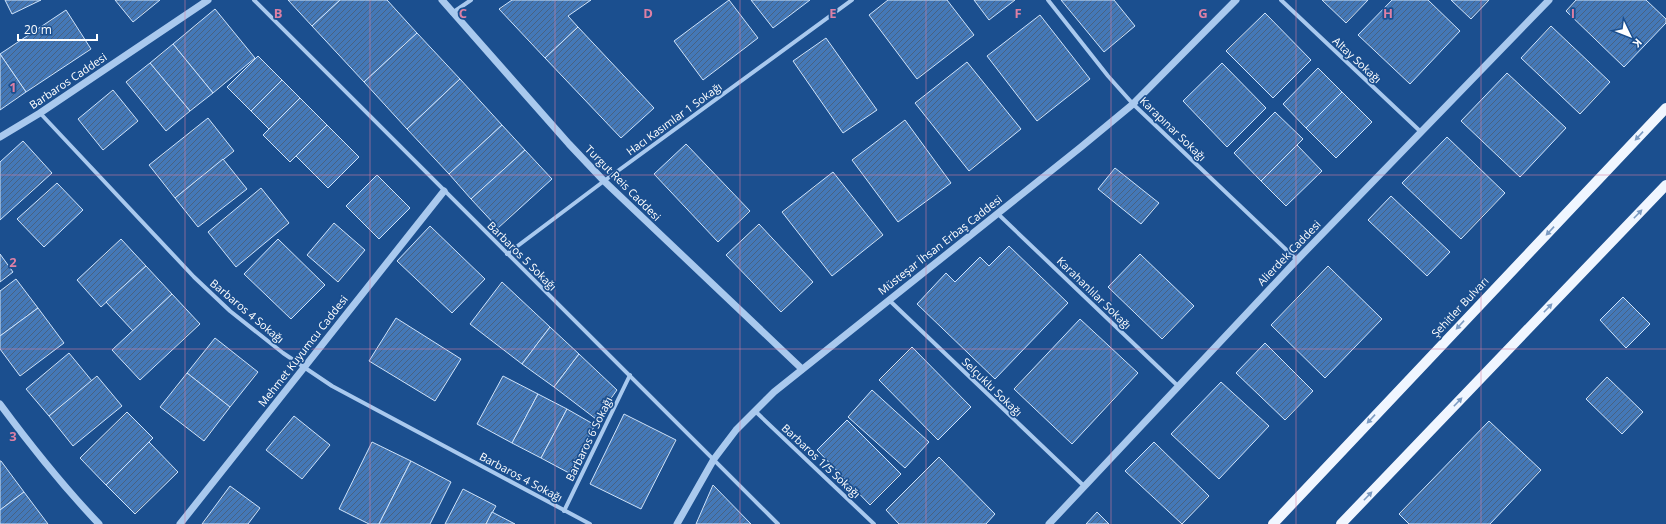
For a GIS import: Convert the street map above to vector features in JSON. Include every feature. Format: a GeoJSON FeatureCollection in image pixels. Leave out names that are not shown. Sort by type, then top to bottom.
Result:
{"type":"FeatureCollection","features":[{"type":"Feature","properties":{"kind":"main road","name":"Şehitler Bulvarı"},"geometry":{"type":"LineString","coordinates":[[1273,524],[1666,108]]}},
{"type":"Feature","properties":{"kind":"main road"},"geometry":{"type":"LineString","coordinates":[[1341,524],[1666,185]]}},
{"type":"Feature","properties":{"kind":"street","name":"Barbaros 5 Sokağı"},"geometry":{"type":"LineString","coordinates":[[254,0],[778,524]]}},
{"type":"Feature","properties":{"kind":"street","name":"Turgut Reis Caddesi"},"geometry":{"type":"LineString","coordinates":[[442,0],[569,144],[604,180],[802,369]]}},
{"type":"Feature","properties":{"kind":"street"},"geometry":{"type":"LineString","coordinates":[[452,13],[471,0]]}},
{"type":"Feature","properties":{"kind":"street","name":"Hacı Kasımlar 1 Sokağı"},"geometry":{"type":"LineString","coordinates":[[507,254],[604,180],[852,0]]}},
{"type":"Feature","properties":{"kind":"street","name":"Karapınar Sokağı"},"geometry":{"type":"LineString","coordinates":[[1048,0],[1108,76],[1133,104],[1297,260]]}},
{"type":"Feature","properties":{"kind":"street","name":"Müsteşar İhsan Erbaş Caddesi"},"geometry":{"type":"LineString","coordinates":[[678,524],[714,459],[736,430],[755,411],[802,369],[1082,147],[1133,104],[1236,0]]}},
{"type":"Feature","properties":{"kind":"street","name":"Altay Sokağı"},"geometry":{"type":"LineString","coordinates":[[1281,0],[1421,132]]}},
{"type":"Feature","properties":{"kind":"street","name":"Alierdek Caddesi"},"geometry":{"type":"LineString","coordinates":[[1048,524],[1297,260],[1548,0]]}},
{"type":"Feature","properties":{"kind":"street","name":"Barbaros Caddesi"},"geometry":{"type":"LineString","coordinates":[[0,137],[40,113],[204,1]]}},
{"type":"Feature","properties":{"kind":"street","name":"Barbaros 4 Sokağı"},"geometry":{"type":"LineString","coordinates":[[40,113],[194,277],[230,311],[304,368],[332,386],[590,524]]}},
{"type":"Feature","properties":{"kind":"street","name":"Mehmet Kuyumcu Caddesi"},"geometry":{"type":"LineString","coordinates":[[180,524],[444,191]]}},
{"type":"Feature","properties":{"kind":"street","name":"Karahanlılar Sokağı"},"geometry":{"type":"LineString","coordinates":[[997,213],[1178,386]]}},
{"type":"Feature","properties":{"kind":"street","name":"Selçuklu Sokağı"},"geometry":{"type":"LineString","coordinates":[[888,300],[1084,486]]}},
{"type":"Feature","properties":{"kind":"street","name":"Barbaros 6 Sokağı"},"geometry":{"type":"LineString","coordinates":[[564,511],[630,376]]}},
{"type":"Feature","properties":{"kind":"street"},"geometry":{"type":"LineString","coordinates":[[0,404],[35,451],[75,499],[99,524]]}},
{"type":"Feature","properties":{"kind":"street","name":"Barbaros 1/5 Sokağı"},"geometry":{"type":"LineString","coordinates":[[755,411],[874,524]]}},
{"type":"Feature","properties":{"kind":"building"},"geometry":{"type":"Polygon","coordinates":[[[5,0],[41,0],[12,14],[5,0]]]}},
{"type":"Feature","properties":{"kind":"building"},"geometry":{"type":"Polygon","coordinates":[[[115,0],[160,0],[133,22],[115,0]]]}},
{"type":"Feature","properties":{"kind":"building"},"geometry":{"type":"Polygon","coordinates":[[[288,0],[340,0],[312,26],[288,0]]]}},
{"type":"Feature","properties":{"kind":"building"},"geometry":{"type":"Polygon","coordinates":[[[340,0],[387,0],[417,33],[364,82],[312,26],[340,0]]]}},
{"type":"Feature","properties":{"kind":"building"},"geometry":{"type":"Polygon","coordinates":[[[512,0],[591,0],[568,16],[578,27],[545,58],[499,9],[512,0]]]}},
{"type":"Feature","properties":{"kind":"building"},"geometry":{"type":"Polygon","coordinates":[[[729,0],[758,38],[703,80],[674,41],[729,0]]]}},
{"type":"Feature","properties":{"kind":"building"},"geometry":{"type":"Polygon","coordinates":[[[751,0],[810,0],[773,28],[751,0]]]}},
{"type":"Feature","properties":{"kind":"building"},"geometry":{"type":"Polygon","coordinates":[[[888,0],[947,0],[974,35],[917,79],[869,15],[888,0]]]}},
{"type":"Feature","properties":{"kind":"building"},"geometry":{"type":"Polygon","coordinates":[[[974,0],[1015,0],[989,20],[974,0]]]}},
{"type":"Feature","properties":{"kind":"building"},"geometry":{"type":"Polygon","coordinates":[[[1061,0],[1114,0],[1135,26],[1104,52],[1061,0]]]}},
{"type":"Feature","properties":{"kind":"building"},"geometry":{"type":"Polygon","coordinates":[[[1322,0],[1368,0],[1346,23],[1322,0]]]}},
{"type":"Feature","properties":{"kind":"building"},"geometry":{"type":"Polygon","coordinates":[[[1392,0],[1428,0],[1460,31],[1410,84],[1358,35],[1392,0]]]}},
{"type":"Feature","properties":{"kind":"building"},"geometry":{"type":"Polygon","coordinates":[[[1451,0],[1489,0],[1471,19],[1451,0]]]}},
{"type":"Feature","properties":{"kind":"building"},"geometry":{"type":"Polygon","coordinates":[[[1576,0],[1646,0],[1666,19],[1666,23],[1624,67],[1566,11],[1576,0]]]}},
{"type":"Feature","properties":{"kind":"building"},"geometry":{"type":"Polygon","coordinates":[[[215,9],[255,58],[213,93],[173,44],[215,9]]]}},
{"type":"Feature","properties":{"kind":"building"},"geometry":{"type":"Polygon","coordinates":[[[66,10],[91,49],[26,92],[0,54],[66,10]]]}},
{"type":"Feature","properties":{"kind":"building"},"geometry":{"type":"Polygon","coordinates":[[[1265,13],[1311,60],[1273,98],[1226,51],[1265,13]]]}},
{"type":"Feature","properties":{"kind":"building"},"geometry":{"type":"Polygon","coordinates":[[[1040,15],[1090,79],[1037,121],[987,56],[1040,15]]]}},
{"type":"Feature","properties":{"kind":"building"},"geometry":{"type":"Polygon","coordinates":[[[1551,26],[1610,82],[1580,114],[1521,58],[1551,26]]]}},
{"type":"Feature","properties":{"kind":"building"},"geometry":{"type":"Polygon","coordinates":[[[578,27],[654,108],[621,138],[545,58],[578,27]]]}},
{"type":"Feature","properties":{"kind":"building"},"geometry":{"type":"Polygon","coordinates":[[[417,33],[460,79],[407,129],[364,82],[417,33]]]}},
{"type":"Feature","properties":{"kind":"building"},"geometry":{"type":"Polygon","coordinates":[[[826,38],[877,110],[843,133],[793,61],[826,38]]]}},
{"type":"Feature","properties":{"kind":"building"},"geometry":{"type":"Polygon","coordinates":[[[173,44],[213,93],[190,111],[150,63],[173,44]]]}},
{"type":"Feature","properties":{"kind":"building"},"geometry":{"type":"Polygon","coordinates":[[[0,54],[26,92],[0,110],[0,54]]]}},
{"type":"Feature","properties":{"kind":"building"},"geometry":{"type":"Polygon","coordinates":[[[258,56],[282,80],[251,111],[227,87],[258,56]]]}},
{"type":"Feature","properties":{"kind":"building"},"geometry":{"type":"Polygon","coordinates":[[[967,62],[1021,129],[969,171],[915,103],[967,62]]]}},
{"type":"Feature","properties":{"kind":"building"},"geometry":{"type":"Polygon","coordinates":[[[150,63],[190,111],[166,131],[126,82],[150,63]]]}},
{"type":"Feature","properties":{"kind":"building"},"geometry":{"type":"Polygon","coordinates":[[[1222,63],[1266,108],[1227,147],[1183,101],[1222,63]]]}},
{"type":"Feature","properties":{"kind":"building"},"geometry":{"type":"Polygon","coordinates":[[[1318,68],[1342,92],[1306,128],[1283,104],[1318,68]]]}},
{"type":"Feature","properties":{"kind":"building"},"geometry":{"type":"Polygon","coordinates":[[[1507,73],[1566,128],[1520,177],[1461,121],[1507,73]]]}},
{"type":"Feature","properties":{"kind":"building"},"geometry":{"type":"Polygon","coordinates":[[[460,79],[502,125],[449,174],[407,129],[460,79]]]}},
{"type":"Feature","properties":{"kind":"building"},"geometry":{"type":"Polygon","coordinates":[[[282,80],[300,98],[269,129],[251,111],[282,80]]]}},
{"type":"Feature","properties":{"kind":"building"},"geometry":{"type":"Polygon","coordinates":[[[113,90],[138,121],[103,150],[78,119],[113,90]]]}},
{"type":"Feature","properties":{"kind":"building"},"geometry":{"type":"Polygon","coordinates":[[[1342,92],[1372,122],[1336,158],[1306,128],[1342,92]]]}},
{"type":"Feature","properties":{"kind":"building"},"geometry":{"type":"Polygon","coordinates":[[[300,98],[327,125],[290,162],[263,135],[300,98]]]}},
{"type":"Feature","properties":{"kind":"building"},"geometry":{"type":"Polygon","coordinates":[[[1275,112],[1303,139],[1261,181],[1234,153],[1275,112]]]}},
{"type":"Feature","properties":{"kind":"building"},"geometry":{"type":"Polygon","coordinates":[[[208,118],[234,151],[175,198],[149,165],[208,118]]]}},
{"type":"Feature","properties":{"kind":"building"},"geometry":{"type":"Polygon","coordinates":[[[905,120],[951,183],[898,222],[852,160],[905,120]]]}},
{"type":"Feature","properties":{"kind":"building"},"geometry":{"type":"Polygon","coordinates":[[[327,125],[359,157],[328,188],[296,156],[327,125]]]}},
{"type":"Feature","properties":{"kind":"building"},"geometry":{"type":"Polygon","coordinates":[[[502,125],[525,150],[471,199],[449,174],[502,125]]]}},
{"type":"Feature","properties":{"kind":"building"},"geometry":{"type":"Polygon","coordinates":[[[1447,137],[1505,193],[1461,239],[1402,183],[1447,137]]]}},
{"type":"Feature","properties":{"kind":"building"},"geometry":{"type":"Polygon","coordinates":[[[23,141],[52,173],[0,220],[0,162],[23,141]]]}},
{"type":"Feature","properties":{"kind":"building"},"geometry":{"type":"Polygon","coordinates":[[[686,144],[750,211],[718,242],[654,174],[686,144]]]}},
{"type":"Feature","properties":{"kind":"building"},"geometry":{"type":"Polygon","coordinates":[[[1297,145],[1322,171],[1286,206],[1261,181],[1297,145]]]}},
{"type":"Feature","properties":{"kind":"building"},"geometry":{"type":"Polygon","coordinates":[[[525,150],[552,179],[498,228],[471,199],[525,150]]]}},
{"type":"Feature","properties":{"kind":"building"},"geometry":{"type":"Polygon","coordinates":[[[223,159],[247,189],[198,227],[175,198],[223,159]]]}},
{"type":"Feature","properties":{"kind":"building"},"geometry":{"type":"Polygon","coordinates":[[[1115,168],[1159,203],[1141,224],[1098,189],[1115,168]]]}},
{"type":"Feature","properties":{"kind":"building"},"geometry":{"type":"Polygon","coordinates":[[[833,172],[883,235],[832,276],[782,212],[833,172]]]}},
{"type":"Feature","properties":{"kind":"building"},"geometry":{"type":"Polygon","coordinates":[[[377,175],[410,208],[379,239],[346,206],[377,175]]]}},
{"type":"Feature","properties":{"kind":"building"},"geometry":{"type":"Polygon","coordinates":[[[57,183],[83,210],[44,247],[17,219],[57,183]]]}},
{"type":"Feature","properties":{"kind":"building"},"geometry":{"type":"Polygon","coordinates":[[[261,188],[289,223],[236,267],[208,232],[261,188]]]}},
{"type":"Feature","properties":{"kind":"building"},"geometry":{"type":"Polygon","coordinates":[[[1391,196],[1450,252],[1427,276],[1368,220],[1391,196]]]}},
{"type":"Feature","properties":{"kind":"building"},"geometry":{"type":"Polygon","coordinates":[[[334,223],[365,250],[338,282],[307,255],[334,223]]]}},
{"type":"Feature","properties":{"kind":"building"},"geometry":{"type":"Polygon","coordinates":[[[759,224],[813,282],[781,312],[726,255],[759,224]]]}},
{"type":"Feature","properties":{"kind":"building"},"geometry":{"type":"Polygon","coordinates":[[[430,226],[485,279],[452,313],[397,261],[430,226]]]}},
{"type":"Feature","properties":{"kind":"building"},"geometry":{"type":"Polygon","coordinates":[[[121,239],[146,266],[101,307],[77,280],[121,239]]]}},
{"type":"Feature","properties":{"kind":"building"},"geometry":{"type":"Polygon","coordinates":[[[278,239],[325,285],[291,319],[244,274],[278,239]]]}},
{"type":"Feature","properties":{"kind":"building"},"geometry":{"type":"Polygon","coordinates":[[[1009,246],[1068,303],[995,379],[917,304],[946,273],[955,282],[980,257],[989,266],[1009,246]]]}},
{"type":"Feature","properties":{"kind":"building"},"geometry":{"type":"Polygon","coordinates":[[[0,254],[13,272],[0,282],[0,254]]]}},
{"type":"Feature","properties":{"kind":"building"},"geometry":{"type":"Polygon","coordinates":[[[1140,254],[1194,306],[1162,339],[1108,287],[1140,254]]]}},
{"type":"Feature","properties":{"kind":"building"},"geometry":{"type":"Polygon","coordinates":[[[146,266],[172,294],[133,331],[106,302],[146,266]]]}},
{"type":"Feature","properties":{"kind":"building"},"geometry":{"type":"Polygon","coordinates":[[[1328,266],[1382,319],[1325,378],[1271,325],[1328,266]]]}},
{"type":"Feature","properties":{"kind":"building"},"geometry":{"type":"Polygon","coordinates":[[[16,279],[38,308],[0,336],[0,291],[16,279]]]}},
{"type":"Feature","properties":{"kind":"building"},"geometry":{"type":"Polygon","coordinates":[[[502,282],[550,327],[522,364],[470,324],[502,282]]]}},
{"type":"Feature","properties":{"kind":"building"},"geometry":{"type":"Polygon","coordinates":[[[172,294],[200,324],[140,380],[112,350],[172,294]]]}},
{"type":"Feature","properties":{"kind":"building"},"geometry":{"type":"Polygon","coordinates":[[[1623,297],[1650,324],[1626,348],[1600,320],[1623,297]]]}},
{"type":"Feature","properties":{"kind":"building"},"geometry":{"type":"Polygon","coordinates":[[[38,308],[64,343],[20,376],[0,349],[0,336],[38,308]]]}},
{"type":"Feature","properties":{"kind":"building"},"geometry":{"type":"Polygon","coordinates":[[[396,318],[461,359],[435,401],[369,361],[396,318]]]}},
{"type":"Feature","properties":{"kind":"building"},"geometry":{"type":"Polygon","coordinates":[[[1080,319],[1138,373],[1072,444],[1014,389],[1080,319]]]}},
{"type":"Feature","properties":{"kind":"building"},"geometry":{"type":"Polygon","coordinates":[[[550,327],[579,354],[554,387],[522,364],[550,327]]]}},
{"type":"Feature","properties":{"kind":"building"},"geometry":{"type":"Polygon","coordinates":[[[215,338],[258,372],[230,407],[187,373],[215,338]]]}},
{"type":"Feature","properties":{"kind":"building"},"geometry":{"type":"Polygon","coordinates":[[[1265,343],[1313,391],[1285,420],[1236,373],[1265,343]]]}},
{"type":"Feature","properties":{"kind":"building"},"geometry":{"type":"Polygon","coordinates":[[[912,347],[971,407],[938,440],[879,380],[912,347]]]}},
{"type":"Feature","properties":{"kind":"building"},"geometry":{"type":"Polygon","coordinates":[[[69,353],[92,381],[49,416],[26,389],[69,353]]]}},
{"type":"Feature","properties":{"kind":"building"},"geometry":{"type":"Polygon","coordinates":[[[579,354],[617,390],[596,419],[554,387],[579,354]]]}},
{"type":"Feature","properties":{"kind":"building"},"geometry":{"type":"Polygon","coordinates":[[[187,373],[230,407],[204,441],[160,407],[187,373]]]}},
{"type":"Feature","properties":{"kind":"building"},"geometry":{"type":"Polygon","coordinates":[[[97,376],[122,406],[73,446],[49,416],[97,376]]]}},
{"type":"Feature","properties":{"kind":"building"},"geometry":{"type":"Polygon","coordinates":[[[503,376],[538,394],[512,443],[477,424],[503,376]]]}},
{"type":"Feature","properties":{"kind":"building"},"geometry":{"type":"Polygon","coordinates":[[[1607,377],[1643,412],[1622,434],[1586,399],[1607,377]]]}},
{"type":"Feature","properties":{"kind":"building"},"geometry":{"type":"Polygon","coordinates":[[[1221,382],[1269,426],[1219,479],[1171,434],[1221,382]]]}},
{"type":"Feature","properties":{"kind":"building"},"geometry":{"type":"Polygon","coordinates":[[[872,390],[929,442],[905,468],[848,417],[872,390]]]}},
{"type":"Feature","properties":{"kind":"building"},"geometry":{"type":"Polygon","coordinates":[[[538,394],[567,409],[541,458],[512,443],[538,394]]]}},
{"type":"Feature","properties":{"kind":"building"},"geometry":{"type":"Polygon","coordinates":[[[567,409],[595,425],[569,473],[541,458],[567,409]]]}},
{"type":"Feature","properties":{"kind":"building"},"geometry":{"type":"Polygon","coordinates":[[[127,412],[153,438],[106,485],[80,458],[127,412]]]}},
{"type":"Feature","properties":{"kind":"building"},"geometry":{"type":"Polygon","coordinates":[[[624,414],[676,440],[641,509],[590,484],[624,414]]]}},
{"type":"Feature","properties":{"kind":"building"},"geometry":{"type":"Polygon","coordinates":[[[294,416],[330,445],[302,479],[266,450],[294,416]]]}},
{"type":"Feature","properties":{"kind":"building"},"geometry":{"type":"Polygon","coordinates":[[[847,420],[901,474],[870,505],[817,450],[847,420]]]}},
{"type":"Feature","properties":{"kind":"building"},"geometry":{"type":"Polygon","coordinates":[[[1489,421],[1541,470],[1490,524],[1409,524],[1399,514],[1489,421]]]}},
{"type":"Feature","properties":{"kind":"building"},"geometry":{"type":"Polygon","coordinates":[[[149,442],[178,472],[135,514],[106,485],[149,442]]]}},
{"type":"Feature","properties":{"kind":"building"},"geometry":{"type":"Polygon","coordinates":[[[372,442],[411,461],[379,524],[369,524],[339,509],[372,442]]]}},
{"type":"Feature","properties":{"kind":"building"},"geometry":{"type":"Polygon","coordinates":[[[1154,442],[1209,496],[1182,524],[1125,471],[1154,442]]]}},
{"type":"Feature","properties":{"kind":"building"},"geometry":{"type":"Polygon","coordinates":[[[939,457],[995,514],[986,524],[899,524],[886,510],[939,457]]]}},
{"type":"Feature","properties":{"kind":"building"},"geometry":{"type":"Polygon","coordinates":[[[0,461],[24,492],[0,510],[0,461]]]}},
{"type":"Feature","properties":{"kind":"building"},"geometry":{"type":"Polygon","coordinates":[[[411,461],[451,482],[430,524],[379,524],[411,461]]]}},
{"type":"Feature","properties":{"kind":"building"},"geometry":{"type":"Polygon","coordinates":[[[713,485],[751,524],[696,524],[713,485]]]}},
{"type":"Feature","properties":{"kind":"building"},"geometry":{"type":"Polygon","coordinates":[[[230,486],[260,508],[248,524],[202,524],[230,486]]]}},
{"type":"Feature","properties":{"kind":"building"},"geometry":{"type":"Polygon","coordinates":[[[463,489],[496,506],[486,524],[445,524],[463,489]]]}},
{"type":"Feature","properties":{"kind":"building"},"geometry":{"type":"Polygon","coordinates":[[[24,492],[48,524],[0,524],[0,510],[24,492]]]}},
{"type":"Feature","properties":{"kind":"building"},"geometry":{"type":"Polygon","coordinates":[[[492,512],[515,524],[486,524],[492,512]]]}},
{"type":"Feature","properties":{"kind":"building"},"geometry":{"type":"Polygon","coordinates":[[[1097,512],[1109,524],[1086,524],[1097,512]]]}}]}
